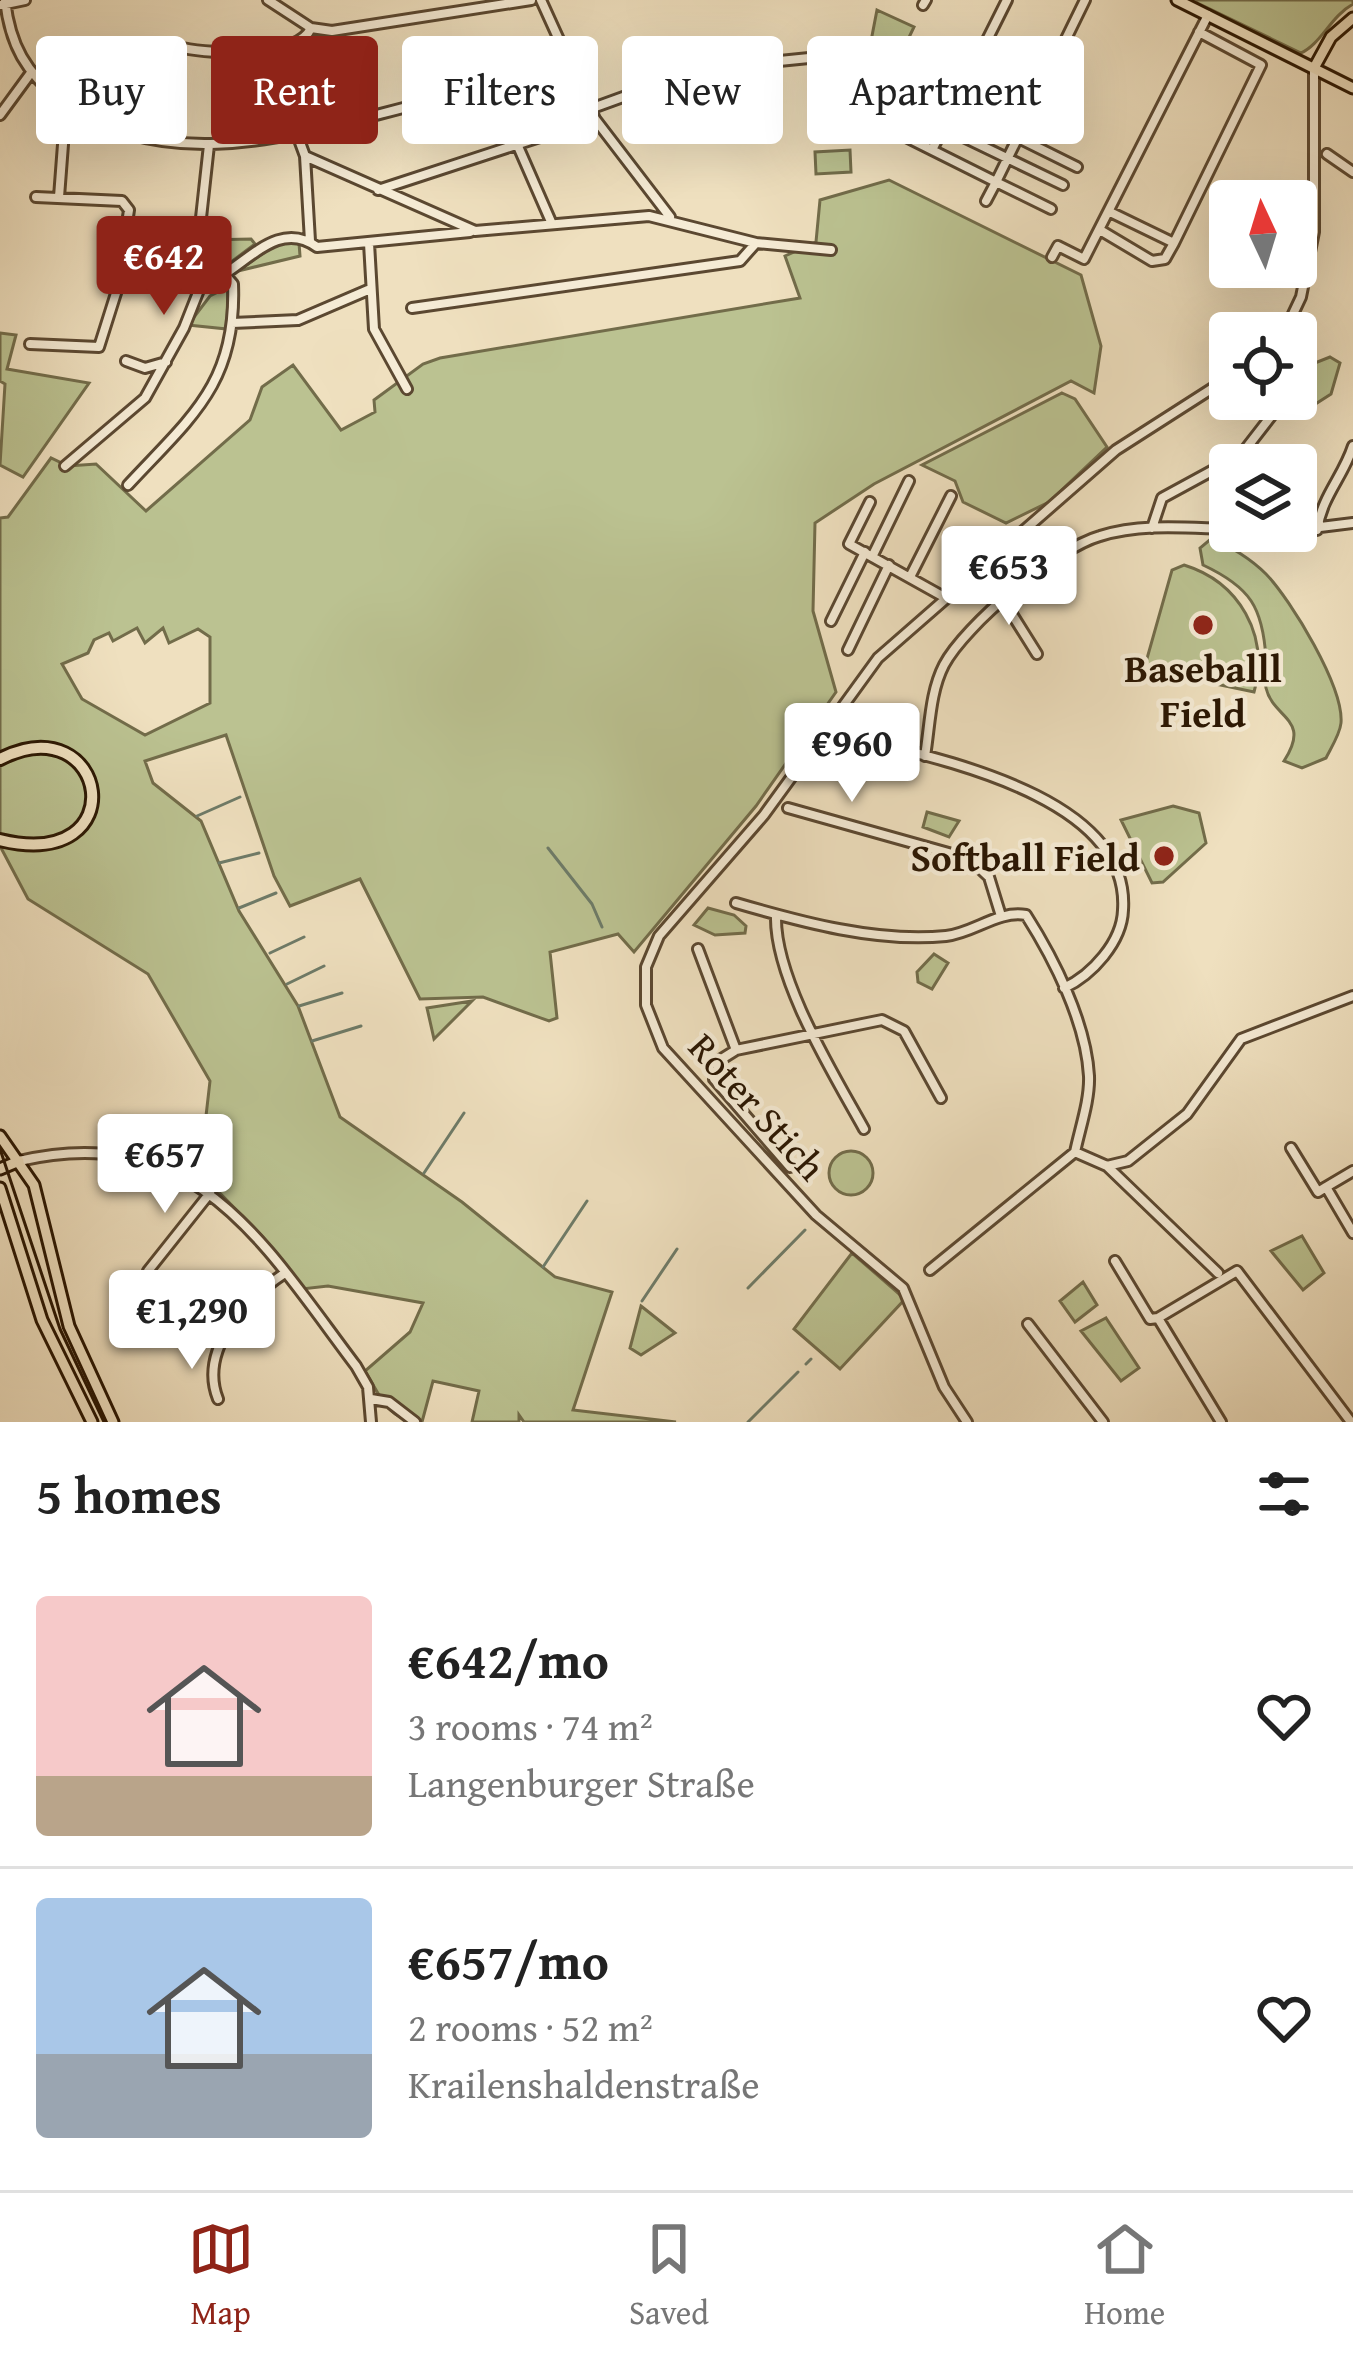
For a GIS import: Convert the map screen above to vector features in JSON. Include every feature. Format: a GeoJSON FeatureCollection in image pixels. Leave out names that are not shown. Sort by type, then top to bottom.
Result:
{"type":"FeatureCollection","features":[{"type":"Feature","properties":{"kind":"highway"},"geometry":{"type":"LineString","coordinates":[[0,759],[33,747],[59,749],[82,764],[94,795],[88,821],[68,840],[41,846],[0,840]]}},
{"type":"Feature","properties":{"kind":"main road"},"geometry":{"type":"LineString","coordinates":[[1177,0],[1353,88]]}},
{"type":"Feature","properties":{"kind":"main road"},"geometry":{"type":"LineString","coordinates":[[1314,68],[1331,38],[1353,18]]}},
{"type":"Feature","properties":{"kind":"main road"},"geometry":{"type":"LineString","coordinates":[[0,1136],[34,1185],[80,1356],[113,1422]]}},
{"type":"Feature","properties":{"kind":"main road"},"geometry":{"type":"LineString","coordinates":[[0,1168],[19,1161]]}},
{"type":"Feature","properties":{"kind":"main road"},"geometry":{"type":"LineString","coordinates":[[0,1188],[42,1320],[92,1422]]}},
{"type":"Feature","properties":{"kind":"main road"},"geometry":{"type":"LineString","coordinates":[[0,1209],[10,1217]]}},
{"type":"Feature","properties":{"kind":"street"},"geometry":{"type":"LineString","coordinates":[[25,0],[3,3],[17,52],[36,79]]}},
{"type":"Feature","properties":{"kind":"street"},"geometry":{"type":"LineString","coordinates":[[268,0],[310,28],[347,29],[532,0]]}},
{"type":"Feature","properties":{"kind":"street"},"geometry":{"type":"LineString","coordinates":[[541,0],[556,36]]}},
{"type":"Feature","properties":{"kind":"street"},"geometry":{"type":"LineString","coordinates":[[989,36],[1007,0]]}},
{"type":"Feature","properties":{"kind":"street"},"geometry":{"type":"LineString","coordinates":[[1067,36],[1085,0]]}},
{"type":"Feature","properties":{"kind":"street"},"geometry":{"type":"LineString","coordinates":[[1052,257],[1058,245],[1084,259],[1208,15]]}},
{"type":"Feature","properties":{"kind":"street"},"geometry":{"type":"LineString","coordinates":[[187,47],[247,52],[299,41],[310,28]]}},
{"type":"Feature","properties":{"kind":"street"},"geometry":{"type":"LineString","coordinates":[[1100,230],[1152,261],[1165,259],[1174,243],[1261,65],[1199,32]]}},
{"type":"Feature","properties":{"kind":"street"},"geometry":{"type":"LineString","coordinates":[[598,112],[700,69],[807,58]]}},
{"type":"Feature","properties":{"kind":"street"},"geometry":{"type":"LineString","coordinates":[[1294,312],[1314,232],[1314,68]]}},
{"type":"Feature","properties":{"kind":"street"},"geometry":{"type":"LineString","coordinates":[[0,115],[30,74]]}},
{"type":"Feature","properties":{"kind":"street"},"geometry":{"type":"LineString","coordinates":[[598,121],[671,218]]}},
{"type":"Feature","properties":{"kind":"street"},"geometry":{"type":"LineString","coordinates":[[187,141],[219,144]]}},
{"type":"Feature","properties":{"kind":"street"},"geometry":{"type":"LineString","coordinates":[[59,198],[63,144]]}},
{"type":"Feature","properties":{"kind":"street"},"geometry":{"type":"LineString","coordinates":[[301,144],[310,241]]}},
{"type":"Feature","properties":{"kind":"street"},"geometry":{"type":"LineString","coordinates":[[378,190],[517,144],[552,224]]}},
{"type":"Feature","properties":{"kind":"street"},"geometry":{"type":"LineString","coordinates":[[920,144],[1052,208]]}},
{"type":"Feature","properties":{"kind":"street"},"geometry":{"type":"LineString","coordinates":[[932,150],[935,144]]}},
{"type":"Feature","properties":{"kind":"street"},"geometry":{"type":"LineString","coordinates":[[976,144],[1063,185]]}},
{"type":"Feature","properties":{"kind":"street"},"geometry":{"type":"LineString","coordinates":[[986,202],[1013,144]]}},
{"type":"Feature","properties":{"kind":"street"},"geometry":{"type":"LineString","coordinates":[[1031,144],[1077,166]]}},
{"type":"Feature","properties":{"kind":"street"},"geometry":{"type":"LineString","coordinates":[[65,466],[145,398],[202,285],[199,226],[209,145]]}},
{"type":"Feature","properties":{"kind":"street"},"geometry":{"type":"LineString","coordinates":[[1327,154],[1353,172]]}},
{"type":"Feature","properties":{"kind":"street"},"geometry":{"type":"LineString","coordinates":[[305,156],[475,231]]}},
{"type":"Feature","properties":{"kind":"street"},"geometry":{"type":"LineString","coordinates":[[30,344],[99,346],[117,290],[128,204],[36,196]]}},
{"type":"Feature","properties":{"kind":"street"},"geometry":{"type":"LineString","coordinates":[[1110,212],[1174,243]]}},
{"type":"Feature","properties":{"kind":"street"},"geometry":{"type":"LineString","coordinates":[[435,238],[437,216]]}},
{"type":"Feature","properties":{"kind":"street"},"geometry":{"type":"LineString","coordinates":[[202,285],[227,277],[262,245],[310,241],[317,247],[552,224],[671,218],[756,243],[831,250]]}},
{"type":"Feature","properties":{"kind":"street"},"geometry":{"type":"LineString","coordinates":[[368,243],[368,290],[378,339],[407,389]]}},
{"type":"Feature","properties":{"kind":"street"},"geometry":{"type":"LineString","coordinates":[[412,308],[740,261],[756,243]]}},
{"type":"Feature","properties":{"kind":"street"},"geometry":{"type":"LineString","coordinates":[[128,485],[207,400],[228,350],[232,284],[227,277]]}},
{"type":"Feature","properties":{"kind":"street"},"geometry":{"type":"LineString","coordinates":[[232,323],[298,320],[368,290]]}},
{"type":"Feature","properties":{"kind":"street"},"geometry":{"type":"LineString","coordinates":[[126,361],[145,368],[167,362]]}},
{"type":"Feature","properties":{"kind":"street","name":"Roter Stich"},"geometry":{"type":"LineString","coordinates":[[967,1422],[944,1388],[903,1288],[800,1199],[663,1048],[646,1005],[643,983],[659,936],[764,815],[855,685],[944,596],[1116,450],[1209,390]]}},
{"type":"Feature","properties":{"kind":"street"},"geometry":{"type":"LineString","coordinates":[[1152,528],[1162,498],[1241,454],[1268,420]]}},
{"type":"Feature","properties":{"kind":"street"},"geometry":{"type":"LineString","coordinates":[[1353,446],[1346,468],[1321,504],[1317,530],[1353,523]]}},
{"type":"Feature","properties":{"kind":"street"},"geometry":{"type":"LineString","coordinates":[[831,621],[909,482]]}},
{"type":"Feature","properties":{"kind":"street"},"geometry":{"type":"LineString","coordinates":[[911,575],[951,496]]}},
{"type":"Feature","properties":{"kind":"street"},"geometry":{"type":"LineString","coordinates":[[871,502],[849,544],[944,596]]}},
{"type":"Feature","properties":{"kind":"street"},"geometry":{"type":"LineString","coordinates":[[925,756],[936,688],[946,662],[1005,603],[1076,545],[1112,532],[1209,529]]}},
{"type":"Feature","properties":{"kind":"street"},"geometry":{"type":"LineString","coordinates":[[848,650],[889,565]]}},
{"type":"Feature","properties":{"kind":"street"},"geometry":{"type":"LineString","coordinates":[[1005,603],[1037,654]]}},
{"type":"Feature","properties":{"kind":"street"},"geometry":{"type":"LineString","coordinates":[[837,733],[1026,788],[1109,855],[1124,892],[1123,923],[1107,951],[1064,988]]}},
{"type":"Feature","properties":{"kind":"street"},"geometry":{"type":"LineString","coordinates":[[788,808],[970,859],[989,878],[1001,916]]}},
{"type":"Feature","properties":{"kind":"street"},"geometry":{"type":"LineString","coordinates":[[736,903],[776,915],[923,937],[968,932],[1001,916],[1025,915],[1064,988],[1090,1081],[1075,1152],[930,1270]]}},
{"type":"Feature","properties":{"kind":"street"},"geometry":{"type":"LineString","coordinates":[[776,915],[776,935],[812,1034],[864,1129]]}},
{"type":"Feature","properties":{"kind":"street"},"geometry":{"type":"LineString","coordinates":[[698,949],[736,1050]]}},
{"type":"Feature","properties":{"kind":"street"},"geometry":{"type":"LineString","coordinates":[[1107,1166],[1128,1161],[1175,1125],[1241,1039],[1353,996]]}},
{"type":"Feature","properties":{"kind":"street"},"geometry":{"type":"LineString","coordinates":[[790,1167],[714,1079],[721,1060],[736,1050],[863,1022],[894,1024],[904,1031],[941,1098]]}},
{"type":"Feature","properties":{"kind":"street"},"geometry":{"type":"LineString","coordinates":[[1292,1148],[1318,1192],[1353,1171]]}},
{"type":"Feature","properties":{"kind":"street"},"geometry":{"type":"LineString","coordinates":[[19,1161],[75,1152],[122,1154],[170,1169],[236,1212],[356,1366],[371,1399],[371,1422]]}},
{"type":"Feature","properties":{"kind":"street"},"geometry":{"type":"LineString","coordinates":[[1075,1152],[1107,1166],[1218,1273]]}},
{"type":"Feature","properties":{"kind":"street"},"geometry":{"type":"LineString","coordinates":[[1326,1187],[1353,1233]]}},
{"type":"Feature","properties":{"kind":"street"},"geometry":{"type":"LineString","coordinates":[[210,1193],[151,1264],[148,1279],[176,1337],[216,1317],[234,1321]]}},
{"type":"Feature","properties":{"kind":"street"},"geometry":{"type":"LineString","coordinates":[[1115,1261],[1150,1319],[1237,1271],[1351,1422]]}},
{"type":"Feature","properties":{"kind":"street"},"geometry":{"type":"LineString","coordinates":[[218,1400],[213,1377],[234,1321],[248,1300],[285,1273]]}},
{"type":"Feature","properties":{"kind":"street"},"geometry":{"type":"LineString","coordinates":[[1158,1318],[1221,1422]]}},
{"type":"Feature","properties":{"kind":"street"},"geometry":{"type":"LineString","coordinates":[[1028,1324],[1103,1422]]}},
{"type":"Feature","properties":{"kind":"street"},"geometry":{"type":"LineString","coordinates":[[371,1399],[389,1402],[415,1422]]}},
{"type":"Feature","properties":{"kind":"green space"},"geometry":{"type":"Polygon","coordinates":[[[1191,0],[1353,0],[1353,4],[1301,53],[1191,0]]]}},
{"type":"Feature","properties":{"kind":"green space"},"geometry":{"type":"Polygon","coordinates":[[[877,10],[914,27],[910,36],[872,36],[877,10]]]}},
{"type":"Feature","properties":{"kind":"green space"},"geometry":{"type":"Polygon","coordinates":[[[850,150],[851,172],[816,174],[815,152],[850,150]]]}},
{"type":"Feature","properties":{"kind":"green space"},"geometry":{"type":"Polygon","coordinates":[[[889,180],[1081,275],[1101,346],[1094,393],[1071,381],[874,484],[815,523],[813,611],[836,692],[756,806],[634,952],[618,934],[550,952],[557,1018],[549,1021],[483,997],[420,999],[360,879],[290,906],[274,876],[226,735],[145,761],[153,783],[201,821],[239,911],[298,1006],[340,1117],[462,1202],[555,1277],[612,1292],[573,1410],[676,1422],[524,1422],[519,1415],[519,1422],[472,1422],[479,1391],[433,1381],[422,1422],[410,1421],[386,1406],[365,1371],[410,1332],[423,1303],[328,1286],[302,1289],[261,1235],[205,1178],[202,1151],[210,1081],[148,974],[28,899],[0,846],[0,518],[8,517],[51,458],[68,466],[96,464],[146,511],[250,420],[262,387],[293,365],[341,430],[375,412],[374,400],[423,364],[440,358],[800,298],[785,256],[816,242],[820,200],[889,180]],[[137,628],[113,641],[109,633],[94,640],[88,653],[62,664],[82,699],[145,735],[210,703],[210,637],[198,629],[169,643],[163,628],[145,643],[137,628]]]}},
{"type":"Feature","properties":{"kind":"green space"},"geometry":{"type":"Polygon","coordinates":[[[251,239],[255,244],[211,277],[206,240],[251,239]]]}},
{"type":"Feature","properties":{"kind":"green space"},"geometry":{"type":"Polygon","coordinates":[[[279,242],[299,243],[300,256],[238,271],[279,242]]]}},
{"type":"Feature","properties":{"kind":"green space"},"geometry":{"type":"Polygon","coordinates":[[[228,287],[227,329],[188,325],[210,296],[228,287]]]}},
{"type":"Feature","properties":{"kind":"green space"},"geometry":{"type":"Polygon","coordinates":[[[0,333],[16,335],[7,369],[89,383],[23,477],[0,465],[5,384],[0,381],[0,333]]]}},
{"type":"Feature","properties":{"kind":"green space"},"geometry":{"type":"Polygon","coordinates":[[[1330,357],[1340,363],[1331,394],[1317,403],[1317,362],[1330,357]]]}},
{"type":"Feature","properties":{"kind":"green space"},"geometry":{"type":"Polygon","coordinates":[[[1062,393],[1075,399],[1107,447],[1049,502],[1006,523],[963,502],[955,481],[922,465],[1062,393]]]}},
{"type":"Feature","properties":{"kind":"green space"},"geometry":{"type":"Polygon","coordinates":[[[1209,540],[1209,552],[1240,554],[1266,574],[1289,603],[1314,645],[1340,707],[1340,727],[1326,758],[1302,768],[1284,761],[1294,736],[1266,688],[1257,612],[1243,591],[1203,565],[1200,548],[1209,540]]]}},
{"type":"Feature","properties":{"kind":"green space","name":"Baseballl Field"},"geometry":{"type":"Polygon","coordinates":[[[1184,565],[1220,584],[1246,614],[1258,650],[1254,692],[1144,669],[1172,570],[1184,565]]]}},
{"type":"Feature","properties":{"kind":"green space","name":"Softball Field"},"geometry":{"type":"Polygon","coordinates":[[[1173,806],[1199,813],[1206,843],[1163,882],[1152,883],[1121,820],[1173,806]]]}},
{"type":"Feature","properties":{"kind":"green space"},"geometry":{"type":"Polygon","coordinates":[[[927,812],[959,821],[949,837],[923,827],[927,812]]]}},
{"type":"Feature","properties":{"kind":"green space"},"geometry":{"type":"Polygon","coordinates":[[[708,908],[734,915],[746,926],[745,933],[715,935],[694,925],[708,908]]]}},
{"type":"Feature","properties":{"kind":"green space"},"geometry":{"type":"Polygon","coordinates":[[[934,954],[948,963],[932,989],[918,982],[917,972],[934,954]]]}},
{"type":"Feature","properties":{"kind":"green space"},"geometry":{"type":"Polygon","coordinates":[[[472,1001],[434,1039],[427,1008],[472,1001]]]}},
{"type":"Feature","properties":{"kind":"green space"},"geometry":{"type":"Polygon","coordinates":[[[851,1151],[867,1157],[873,1173],[867,1189],[851,1195],[835,1189],[829,1173],[835,1157],[851,1151]]]}},
{"type":"Feature","properties":{"kind":"green space"},"geometry":{"type":"Polygon","coordinates":[[[1302,1236],[1324,1273],[1303,1290],[1271,1251],[1302,1236]]]}},
{"type":"Feature","properties":{"kind":"green space"},"geometry":{"type":"Polygon","coordinates":[[[852,1253],[905,1299],[840,1369],[794,1329],[852,1253]]]}},
{"type":"Feature","properties":{"kind":"green space"},"geometry":{"type":"Polygon","coordinates":[[[1083,1282],[1097,1305],[1075,1322],[1060,1301],[1083,1282]]]}},
{"type":"Feature","properties":{"kind":"green space"},"geometry":{"type":"Polygon","coordinates":[[[641,1306],[675,1333],[641,1355],[630,1348],[641,1306]]]}},
{"type":"Feature","properties":{"kind":"green space"},"geometry":{"type":"Polygon","coordinates":[[[1106,1318],[1139,1368],[1121,1381],[1081,1331],[1106,1318]]]}},
{"type":"Feature","properties":{"kind":"waterway"},"geometry":{"type":"LineString","coordinates":[[197,816],[240,797]]}},
{"type":"Feature","properties":{"kind":"waterway"},"geometry":{"type":"LineString","coordinates":[[548,848],[592,904],[602,927]]}},
{"type":"Feature","properties":{"kind":"waterway"},"geometry":{"type":"LineString","coordinates":[[219,863],[259,853]]}},
{"type":"Feature","properties":{"kind":"waterway"},"geometry":{"type":"LineString","coordinates":[[239,908],[276,893]]}},
{"type":"Feature","properties":{"kind":"waterway"},"geometry":{"type":"LineString","coordinates":[[270,953],[304,937]]}},
{"type":"Feature","properties":{"kind":"waterway"},"geometry":{"type":"LineString","coordinates":[[287,984],[324,966]]}},
{"type":"Feature","properties":{"kind":"waterway"},"geometry":{"type":"LineString","coordinates":[[299,1006],[342,993]]}},
{"type":"Feature","properties":{"kind":"waterway"},"geometry":{"type":"LineString","coordinates":[[312,1041],[361,1026]]}},
{"type":"Feature","properties":{"kind":"waterway"},"geometry":{"type":"LineString","coordinates":[[424,1173],[464,1113]]}},
{"type":"Feature","properties":{"kind":"waterway"},"geometry":{"type":"LineString","coordinates":[[543,1267],[587,1201]]}},
{"type":"Feature","properties":{"kind":"waterway"},"geometry":{"type":"LineString","coordinates":[[748,1288],[805,1230]]}},
{"type":"Feature","properties":{"kind":"waterway"},"geometry":{"type":"LineString","coordinates":[[642,1301],[677,1249]]}},
{"type":"Feature","properties":{"kind":"waterway"},"geometry":{"type":"LineString","coordinates":[[806,1364],[811,1359]]}},
{"type":"Feature","properties":{"kind":"waterway"},"geometry":{"type":"LineString","coordinates":[[748,1422],[798,1372]]}},
{"type":"Feature","properties":{"kind":"tram line"},"geometry":{"type":"LineString","coordinates":[[0,1149],[60,1329],[104,1422]]}},
{"type":"Feature","properties":{"kind":"place","name":"Baseballl Field"},"geometry":{"type":"Point","coordinates":[1203,625]}},
{"type":"Feature","properties":{"kind":"place","name":"Softball Field"},"geometry":{"type":"Point","coordinates":[1164,856]}}]}
